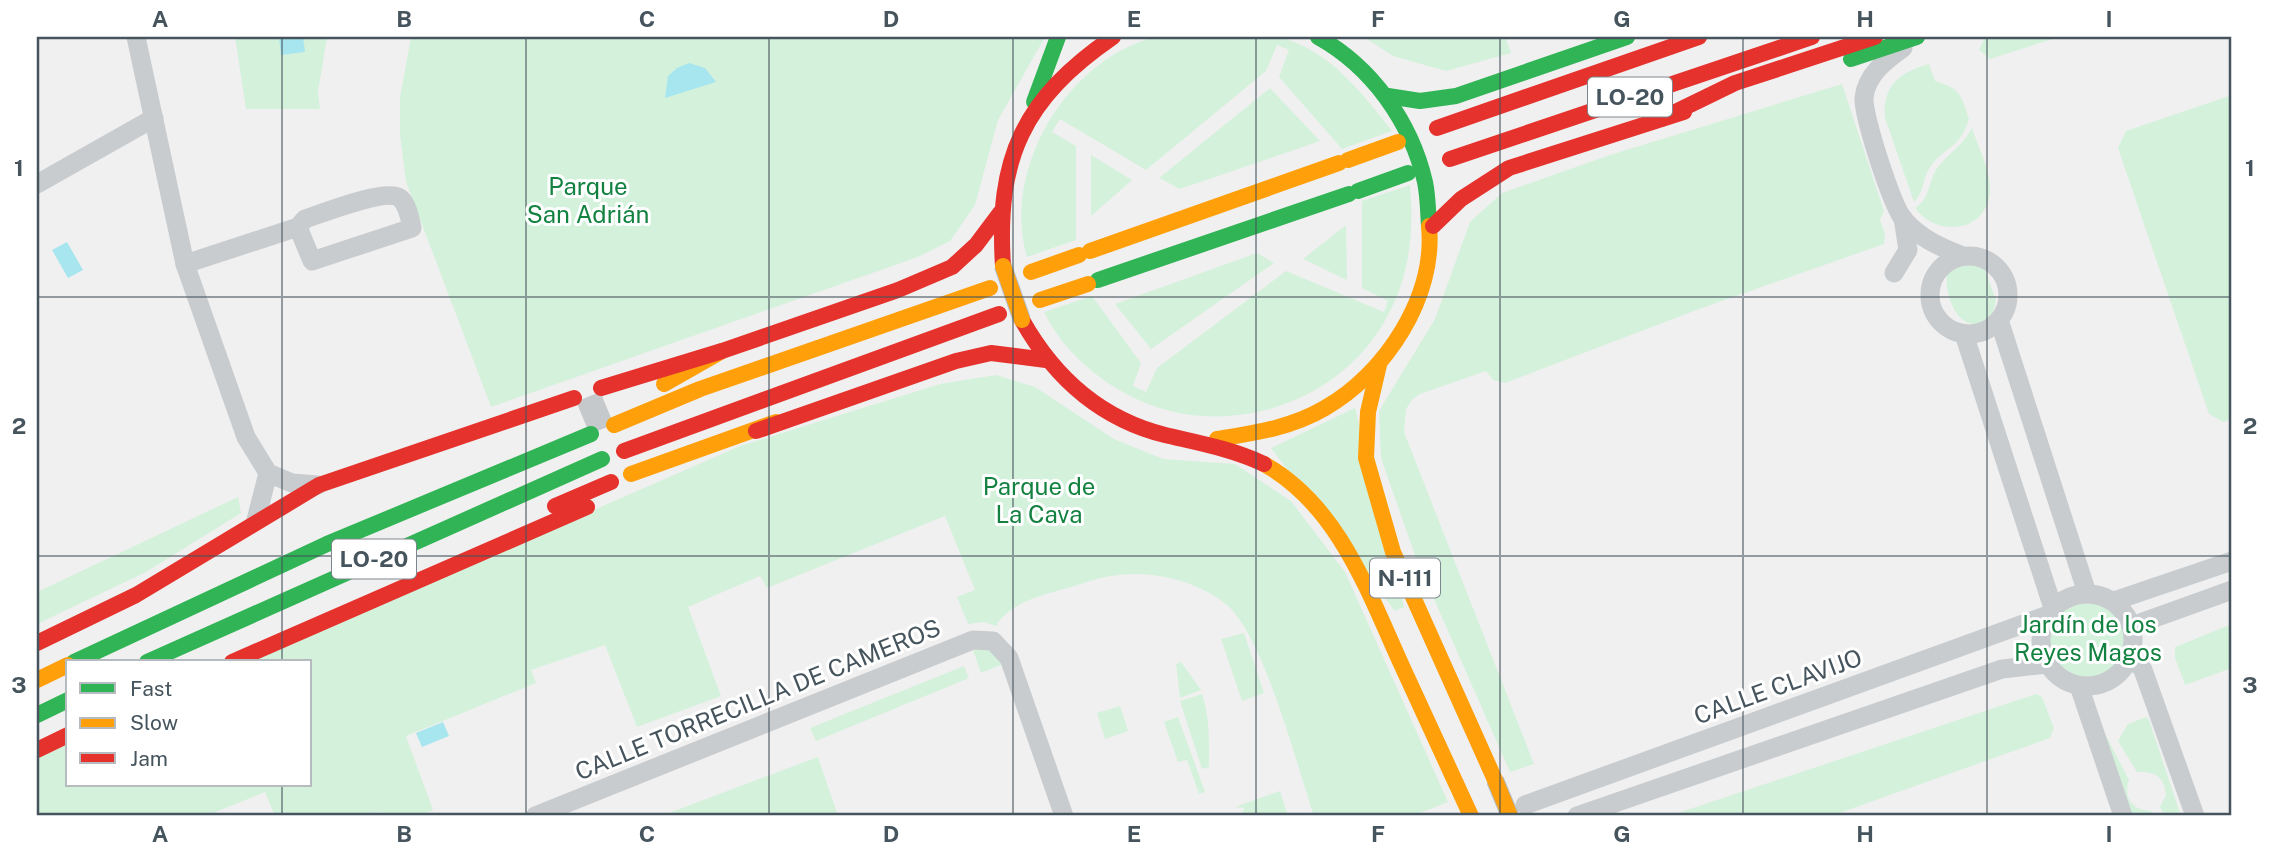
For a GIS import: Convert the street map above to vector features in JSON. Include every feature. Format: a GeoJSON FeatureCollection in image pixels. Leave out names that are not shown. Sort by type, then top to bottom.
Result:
{"type":"FeatureCollection","features":[{"type":"Feature","properties":{"kind":"main road"},"geometry":{"type":"LineString","coordinates":[[1058,37],[1008,166],[1000,213],[1003,266],[1021,320],[1046,360],[1066,381],[1111,414],[1134,426],[1192,439],[1248,438],[1296,425],[1319,414],[1351,392],[1379,365],[1395,344],[1418,296],[1433,226],[1418,154],[1388,96],[1349,57],[1318,37]]}},
{"type":"Feature","properties":{"kind":"main road"},"geometry":{"type":"LineString","coordinates":[[1026,122],[1044,95],[1066,71],[1113,37]]}},
{"type":"Feature","properties":{"kind":"main road"},"geometry":{"type":"LineString","coordinates":[[1388,96],[1420,101],[1456,96],[1628,37]]}},
{"type":"Feature","properties":{"kind":"main road","name":"LO-20"},"geometry":{"type":"LineString","coordinates":[[1437,128],[1699,37]]}},
{"type":"Feature","properties":{"kind":"main road","name":"LO-20"},"geometry":{"type":"LineString","coordinates":[[1450,159],[1812,37]]}},
{"type":"Feature","properties":{"kind":"main road"},"geometry":{"type":"LineString","coordinates":[[1661,119],[1735,83],[1875,37]]}},
{"type":"Feature","properties":{"kind":"main road"},"geometry":{"type":"LineString","coordinates":[[1433,226],[1461,199],[1509,168],[1918,37]]}},
{"type":"Feature","properties":{"kind":"main road"},"geometry":{"type":"LineString","coordinates":[[1031,272],[1398,142]]}},
{"type":"Feature","properties":{"kind":"main road"},"geometry":{"type":"LineString","coordinates":[[1040,300],[1408,173]]}},
{"type":"Feature","properties":{"kind":"main road"},"geometry":{"type":"LineString","coordinates":[[601,388],[722,351],[898,290],[952,267],[976,246],[1000,213]]}},
{"type":"Feature","properties":{"kind":"main road"},"geometry":{"type":"LineString","coordinates":[[614,425],[700,389],[989,288]]}},
{"type":"Feature","properties":{"kind":"main road"},"geometry":{"type":"LineString","coordinates":[[624,451],[999,314]]}},
{"type":"Feature","properties":{"kind":"main road"},"geometry":{"type":"LineString","coordinates":[[639,394],[722,351]]}},
{"type":"Feature","properties":{"kind":"main road"},"geometry":{"type":"LineString","coordinates":[[633,480],[688,451],[956,361],[991,353],[1046,360]]}},
{"type":"Feature","properties":{"kind":"main road","name":"N-111"},"geometry":{"type":"LineString","coordinates":[[1379,365],[1368,412],[1366,458],[1393,552],[1495,780],[1517,811]]}},
{"type":"Feature","properties":{"kind":"main road"},"geometry":{"type":"LineString","coordinates":[[37,643],[136,595],[256,520],[319,485],[574,398]]}},
{"type":"Feature","properties":{"kind":"main road","name":"LO-20"},"geometry":{"type":"LineString","coordinates":[[78,660],[327,544],[591,435]]}},
{"type":"Feature","properties":{"kind":"main road","name":"N-111"},"geometry":{"type":"LineString","coordinates":[[1192,439],[1240,451],[1294,484],[1332,525],[1360,571],[1471,816]]}},
{"type":"Feature","properties":{"kind":"main road","name":"LO-20"},"geometry":{"type":"LineString","coordinates":[[151,660],[453,523],[602,459]]}},
{"type":"Feature","properties":{"kind":"main road"},"geometry":{"type":"LineString","coordinates":[[327,544],[415,488]]}},
{"type":"Feature","properties":{"kind":"main road"},"geometry":{"type":"LineString","coordinates":[[237,660],[456,567],[614,488],[364,586]]}},
{"type":"Feature","properties":{"kind":"main road"},"geometry":{"type":"LineString","coordinates":[[279,603],[340,593]]}},
{"type":"Feature","properties":{"kind":"main road"},"geometry":{"type":"LineString","coordinates":[[37,680],[66,666]]}},
{"type":"Feature","properties":{"kind":"main road"},"geometry":{"type":"LineString","coordinates":[[37,715],[66,701]]}},
{"type":"Feature","properties":{"kind":"main road"},"geometry":{"type":"LineString","coordinates":[[37,750],[66,736]]}},
{"type":"Feature","properties":{"kind":"street"},"geometry":{"type":"LineString","coordinates":[[136,37],[185,264],[246,436],[268,473],[292,483],[319,485]]}},
{"type":"Feature","properties":{"kind":"street"},"geometry":{"type":"LineString","coordinates":[[1918,37],[1875,71],[1864,97],[1869,127],[1903,218],[1908,250],[1894,273],[1909,270],[1931,282]]}},
{"type":"Feature","properties":{"kind":"street"},"geometry":{"type":"LineString","coordinates":[[37,184],[154,118]]}},
{"type":"Feature","properties":{"kind":"street"},"geometry":{"type":"LineString","coordinates":[[185,264],[298,227],[305,219],[383,195],[397,196],[403,201],[412,228],[312,261],[298,227]]}},
{"type":"Feature","properties":{"kind":"street"},"geometry":{"type":"LineString","coordinates":[[1903,218],[1922,237],[1964,256],[1984,259],[2003,276],[2008,296],[1999,320],[1986,330],[1964,334],[1951,330],[1936,317],[1930,303],[1931,282],[1945,264],[1964,256]]}},
{"type":"Feature","properties":{"kind":"street"},"geometry":{"type":"LineString","coordinates":[[1999,320],[2087,593]]}},
{"type":"Feature","properties":{"kind":"street"},"geometry":{"type":"LineString","coordinates":[[1964,334],[2050,612],[2041,640],[2048,664],[2061,678],[2090,686],[2111,680],[2127,665],[2131,654],[2132,626],[2113,601],[2087,593],[2074,595],[2050,612]]}},
{"type":"Feature","properties":{"kind":"street"},"geometry":{"type":"LineString","coordinates":[[256,520],[268,473]]}},
{"type":"Feature","properties":{"kind":"street"},"geometry":{"type":"LineString","coordinates":[[2113,601],[2232,561]]}},
{"type":"Feature","properties":{"kind":"street"},"geometry":{"type":"LineString","coordinates":[[2132,626],[2232,590]]}},
{"type":"Feature","properties":{"kind":"street","name":"CALLE CLAVIJO"},"geometry":{"type":"LineString","coordinates":[[1517,811],[2050,612]]}},
{"type":"Feature","properties":{"kind":"street","name":"CALLE TORRECILLA DE CAMEROS"},"geometry":{"type":"LineString","coordinates":[[535,816],[973,640],[993,641],[1009,658],[1064,816]]}},
{"type":"Feature","properties":{"kind":"street"},"geometry":{"type":"LineString","coordinates":[[2131,654],[2143,670],[2195,816]]}},
{"type":"Feature","properties":{"kind":"street"},"geometry":{"type":"LineString","coordinates":[[1577,816],[2002,669],[2048,664]]}},
{"type":"Feature","properties":{"kind":"street"},"geometry":{"type":"LineString","coordinates":[[2079,685],[2123,816]]}},
{"type":"Feature","properties":{"kind":"green space"},"geometry":{"type":"Polygon","coordinates":[[[1251,34],[1278,37],[1296,43],[1313,51],[1343,74],[1392,131],[1342,149],[1279,77],[1289,50],[1277,45],[1266,71],[1146,170],[1060,119],[1052,132],[1076,146],[1076,240],[1027,257],[1021,223],[1024,189],[1033,155],[1048,123],[1069,93],[1094,68],[1123,49],[1155,37],[1251,34]]]}},
{"type":"Feature","properties":{"kind":"green space"},"geometry":{"type":"Polygon","coordinates":[[[235,37],[327,37],[318,92],[320,109],[246,109],[235,37]]]}},
{"type":"Feature","properties":{"kind":"green space","name":"Parque San Adrián"},"geometry":{"type":"Polygon","coordinates":[[[411,37],[1045,37],[998,120],[975,205],[950,241],[918,257],[491,407],[406,182],[400,135],[400,97],[411,37]]]}},
{"type":"Feature","properties":{"kind":"green space"},"geometry":{"type":"Polygon","coordinates":[[[1364,37],[1505,37],[1511,53],[1446,71],[1393,56],[1364,37]]]}},
{"type":"Feature","properties":{"kind":"green space"},"geometry":{"type":"Polygon","coordinates":[[[1985,37],[2059,37],[1990,59],[1979,50],[1985,37]]]}},
{"type":"Feature","properties":{"kind":"green space"},"geometry":{"type":"Polygon","coordinates":[[[1929,64],[1935,81],[1959,94],[1969,119],[1961,137],[1931,166],[1914,202],[1885,118],[1885,107],[1895,82],[1909,71],[1929,64]]]}},
{"type":"Feature","properties":{"kind":"green space"},"geometry":{"type":"Polygon","coordinates":[[[1842,84],[1884,211],[1880,219],[1885,234],[1884,244],[1699,309],[1505,383],[1493,380],[1486,371],[1420,394],[1406,409],[1404,432],[1534,764],[1510,772],[1416,558],[1381,458],[1379,411],[1435,319],[1470,222],[1502,193],[1610,155],[1842,84]]]}},
{"type":"Feature","properties":{"kind":"green space"},"geometry":{"type":"Polygon","coordinates":[[[1270,88],[1320,141],[1180,189],[1159,178],[1270,88]]]}},
{"type":"Feature","properties":{"kind":"green space"},"geometry":{"type":"Polygon","coordinates":[[[2232,95],[2232,419],[2223,422],[2209,414],[2118,148],[2126,131],[2232,95]]]}},
{"type":"Feature","properties":{"kind":"green space"},"geometry":{"type":"Polygon","coordinates":[[[1972,128],[1988,175],[1990,191],[1987,205],[1971,223],[1948,227],[1936,224],[1924,218],[1915,208],[1926,195],[1936,170],[1972,128]]]}},
{"type":"Feature","properties":{"kind":"green space"},"geometry":{"type":"Polygon","coordinates":[[[1091,155],[1132,180],[1091,216],[1091,155]]]}},
{"type":"Feature","properties":{"kind":"green space"},"geometry":{"type":"Polygon","coordinates":[[[1410,185],[1409,252],[1401,284],[1388,315],[1367,347],[1341,373],[1310,393],[1275,407],[1239,415],[1202,416],[1165,410],[1130,396],[1081,361],[1060,338],[1044,312],[1092,296],[1141,363],[1133,386],[1146,392],[1157,368],[1286,271],[1384,312],[1388,301],[1362,288],[1362,201],[1410,185]]]}},
{"type":"Feature","properties":{"kind":"green space"},"geometry":{"type":"Polygon","coordinates":[[[1346,225],[1347,280],[1303,259],[1346,225]]]}},
{"type":"Feature","properties":{"kind":"green space"},"geometry":{"type":"Polygon","coordinates":[[[1257,253],[1274,263],[1151,349],[1115,304],[1257,253]]]}},
{"type":"Feature","properties":{"kind":"green space"},"geometry":{"type":"Polygon","coordinates":[[[1970,259],[1983,265],[1996,300],[1992,317],[1979,323],[1968,323],[1960,317],[1953,307],[1947,284],[1950,266],[1959,260],[1970,259]]]}},
{"type":"Feature","properties":{"kind":"green space","name":"Parque de La Cava"},"geometry":{"type":"Polygon","coordinates":[[[996,375],[1035,387],[1114,439],[1163,459],[1235,464],[1291,501],[1345,572],[1448,802],[1412,816],[1314,816],[1278,704],[1254,644],[1241,621],[1227,605],[1192,585],[1158,576],[1114,575],[1022,603],[1012,609],[996,626],[984,622],[968,624],[957,597],[975,590],[945,516],[767,588],[760,576],[688,607],[721,696],[637,727],[605,645],[531,670],[536,683],[406,736],[433,810],[413,815],[366,813],[356,816],[275,816],[265,792],[206,816],[37,816],[37,758],[66,744],[66,786],[312,786],[312,660],[251,660],[740,446],[940,384],[996,375]]]}},
{"type":"Feature","properties":{"kind":"green space"},"geometry":{"type":"Polygon","coordinates":[[[1355,408],[1404,607],[1395,611],[1271,448],[1355,408]]]}},
{"type":"Feature","properties":{"kind":"green space"},"geometry":{"type":"Polygon","coordinates":[[[238,497],[241,513],[146,572],[37,624],[37,592],[238,497]]]}},
{"type":"Feature","properties":{"kind":"green space","name":"Jardín de los Reyes Magos"},"geometry":{"type":"Polygon","coordinates":[[[2088,600],[2103,603],[2115,612],[2124,624],[2127,639],[2124,654],[2115,666],[2103,675],[2088,678],[2073,675],[2061,666],[2052,654],[2049,639],[2052,624],[2061,612],[2073,603],[2088,600]]]}},
{"type":"Feature","properties":{"kind":"green space"},"geometry":{"type":"Polygon","coordinates":[[[2232,624],[2232,668],[2185,685],[2175,658],[2175,647],[2232,624]]]}},
{"type":"Feature","properties":{"kind":"green space"},"geometry":{"type":"Polygon","coordinates":[[[1244,633],[1264,693],[1242,701],[1221,639],[1244,633]]]}},
{"type":"Feature","properties":{"kind":"green space"},"geometry":{"type":"Polygon","coordinates":[[[982,645],[1006,663],[981,673],[972,647],[982,645]]]}},
{"type":"Feature","properties":{"kind":"green space"},"geometry":{"type":"Polygon","coordinates":[[[1181,662],[1201,690],[1180,698],[1176,664],[1181,662]]]}},
{"type":"Feature","properties":{"kind":"green space"},"geometry":{"type":"Polygon","coordinates":[[[964,666],[969,678],[816,741],[810,728],[964,666]]]}},
{"type":"Feature","properties":{"kind":"green space"},"geometry":{"type":"Polygon","coordinates":[[[1202,694],[1208,721],[1209,767],[1202,769],[1180,701],[1202,694]]]}},
{"type":"Feature","properties":{"kind":"green space"},"geometry":{"type":"Polygon","coordinates":[[[2036,694],[2042,697],[2054,728],[2050,738],[1831,816],[1669,816],[2036,694]]]}},
{"type":"Feature","properties":{"kind":"green space"},"geometry":{"type":"Polygon","coordinates":[[[1120,706],[1128,731],[1105,739],[1097,713],[1120,706]]]}},
{"type":"Feature","properties":{"kind":"green space"},"geometry":{"type":"Polygon","coordinates":[[[1178,717],[1205,792],[1199,794],[1187,760],[1178,762],[1164,722],[1178,717]]]}},
{"type":"Feature","properties":{"kind":"green space"},"geometry":{"type":"Polygon","coordinates":[[[2146,717],[2181,816],[2165,816],[2160,807],[2166,795],[2161,779],[2149,772],[2137,772],[2118,741],[2128,724],[2146,717]]]}},
{"type":"Feature","properties":{"kind":"green space"},"geometry":{"type":"Polygon","coordinates":[[[2104,732],[2129,780],[2128,797],[2134,805],[2151,811],[2154,816],[2126,816],[2104,732]]]}},
{"type":"Feature","properties":{"kind":"green space"},"geometry":{"type":"Polygon","coordinates":[[[818,757],[838,816],[661,816],[818,757]]]}},
{"type":"Feature","properties":{"kind":"green space"},"geometry":{"type":"Polygon","coordinates":[[[1280,791],[1288,816],[1242,814],[1244,808],[1235,807],[1280,791]]]}},
{"type":"Feature","properties":{"kind":"water"},"geometry":{"type":"Polygon","coordinates":[[[279,37],[303,37],[305,52],[281,55],[279,37]]]}},
{"type":"Feature","properties":{"kind":"water"},"geometry":{"type":"Polygon","coordinates":[[[689,63],[705,68],[716,82],[665,98],[668,76],[689,63]]]}},
{"type":"Feature","properties":{"kind":"water"},"geometry":{"type":"Polygon","coordinates":[[[67,242],[83,270],[68,278],[52,250],[67,242]]]}},
{"type":"Feature","properties":{"kind":"water"},"geometry":{"type":"Polygon","coordinates":[[[443,722],[449,736],[422,747],[416,733],[443,722]]]}},
{"type":"Feature","properties":{"kind":"tunnel"},"geometry":{"type":"LineString","coordinates":[[583,418],[607,408]]}},
{"type":"Feature","properties":{"kind":"traffic: fast"},"geometry":{"type":"LineString","coordinates":[[1034,102],[1058,37]]}},
{"type":"Feature","properties":{"kind":"traffic: fast"},"geometry":{"type":"LineString","coordinates":[[1318,37],[1356,64],[1372,80],[1399,118],[1419,160],[1425,182],[1429,226]]}},
{"type":"Feature","properties":{"kind":"traffic: fast"},"geometry":{"type":"LineString","coordinates":[[1388,96],[1420,101],[1456,96],[1627,37]]}},
{"type":"Feature","properties":{"kind":"traffic: fast"},"geometry":{"type":"LineString","coordinates":[[1851,59],[1917,37]]}},
{"type":"Feature","properties":{"kind":"traffic: fast"},"geometry":{"type":"LineString","coordinates":[[1358,191],[1408,173]]}},
{"type":"Feature","properties":{"kind":"traffic: fast"},"geometry":{"type":"LineString","coordinates":[[1098,280],[1349,194]]}},
{"type":"Feature","properties":{"kind":"traffic: fast"},"geometry":{"type":"LineString","coordinates":[[78,660],[327,544],[591,434]]}},
{"type":"Feature","properties":{"kind":"traffic: fast"},"geometry":{"type":"LineString","coordinates":[[151,660],[602,459]]}},
{"type":"Feature","properties":{"kind":"traffic: fast"},"geometry":{"type":"LineString","coordinates":[[37,715],[66,701]]}},
{"type":"Feature","properties":{"kind":"traffic: slow"},"geometry":{"type":"LineString","coordinates":[[1348,160],[1398,142]]}},
{"type":"Feature","properties":{"kind":"traffic: slow"},"geometry":{"type":"LineString","coordinates":[[1090,251],[1339,163]]}},
{"type":"Feature","properties":{"kind":"traffic: slow"},"geometry":{"type":"LineString","coordinates":[[1217,439],[1272,429],[1312,415],[1347,393],[1368,375],[1402,331],[1415,306],[1429,253],[1429,226]]}},
{"type":"Feature","properties":{"kind":"traffic: slow"},"geometry":{"type":"LineString","coordinates":[[1031,272],[1079,255]]}},
{"type":"Feature","properties":{"kind":"traffic: slow"},"geometry":{"type":"LineString","coordinates":[[1003,266],[1022,320]]}},
{"type":"Feature","properties":{"kind":"traffic: slow"},"geometry":{"type":"LineString","coordinates":[[1040,300],[1088,284]]}},
{"type":"Feature","properties":{"kind":"traffic: slow"},"geometry":{"type":"LineString","coordinates":[[614,425],[700,389],[990,288]]}},
{"type":"Feature","properties":{"kind":"traffic: slow"},"geometry":{"type":"LineString","coordinates":[[664,384],[722,351]]}},
{"type":"Feature","properties":{"kind":"traffic: slow"},"geometry":{"type":"LineString","coordinates":[[1379,365],[1368,412],[1366,458],[1393,552],[1495,780]]}},
{"type":"Feature","properties":{"kind":"traffic: slow"},"geometry":{"type":"LineString","coordinates":[[631,474],[776,422]]}},
{"type":"Feature","properties":{"kind":"traffic: slow"},"geometry":{"type":"LineString","coordinates":[[1264,464],[1290,482],[1312,503],[1332,527],[1348,553],[1377,609],[1471,816]]}},
{"type":"Feature","properties":{"kind":"traffic: slow"},"geometry":{"type":"LineString","coordinates":[[37,680],[66,666]]}},
{"type":"Feature","properties":{"kind":"traffic: slow"},"geometry":{"type":"LineString","coordinates":[[1495,780],[1510,816]]}},
{"type":"Feature","properties":{"kind":"traffic: jam"},"geometry":{"type":"LineString","coordinates":[[1003,266],[1005,193],[1011,162],[1022,134],[1037,108],[1057,84],[1082,60],[1113,37]]}},
{"type":"Feature","properties":{"kind":"traffic: jam"},"geometry":{"type":"LineString","coordinates":[[1437,128],[1699,37]]}},
{"type":"Feature","properties":{"kind":"traffic: jam"},"geometry":{"type":"LineString","coordinates":[[1450,159],[1812,37]]}},
{"type":"Feature","properties":{"kind":"traffic: jam"},"geometry":{"type":"LineString","coordinates":[[1661,119],[1735,83],[1875,37]]}},
{"type":"Feature","properties":{"kind":"traffic: jam"},"geometry":{"type":"LineString","coordinates":[[1433,226],[1461,199],[1509,168],[1684,112]]}},
{"type":"Feature","properties":{"kind":"traffic: jam"},"geometry":{"type":"LineString","coordinates":[[601,388],[722,351],[898,290],[952,267],[976,245],[1000,213]]}},
{"type":"Feature","properties":{"kind":"traffic: jam"},"geometry":{"type":"LineString","coordinates":[[624,451],[999,314]]}},
{"type":"Feature","properties":{"kind":"traffic: jam"},"geometry":{"type":"LineString","coordinates":[[1022,320],[1064,377],[1100,407],[1142,428],[1228,450],[1264,464]]}},
{"type":"Feature","properties":{"kind":"traffic: jam"},"geometry":{"type":"LineString","coordinates":[[756,431],[956,361],[991,353],[1046,360]]}},
{"type":"Feature","properties":{"kind":"traffic: jam"},"geometry":{"type":"LineString","coordinates":[[37,643],[136,595],[319,485],[574,398]]}},
{"type":"Feature","properties":{"kind":"traffic: jam"},"geometry":{"type":"LineString","coordinates":[[555,506],[611,482]]}},
{"type":"Feature","properties":{"kind":"traffic: jam"},"geometry":{"type":"LineString","coordinates":[[237,660],[587,507]]}},
{"type":"Feature","properties":{"kind":"traffic: jam"},"geometry":{"type":"LineString","coordinates":[[37,750],[66,736]]}}]}
